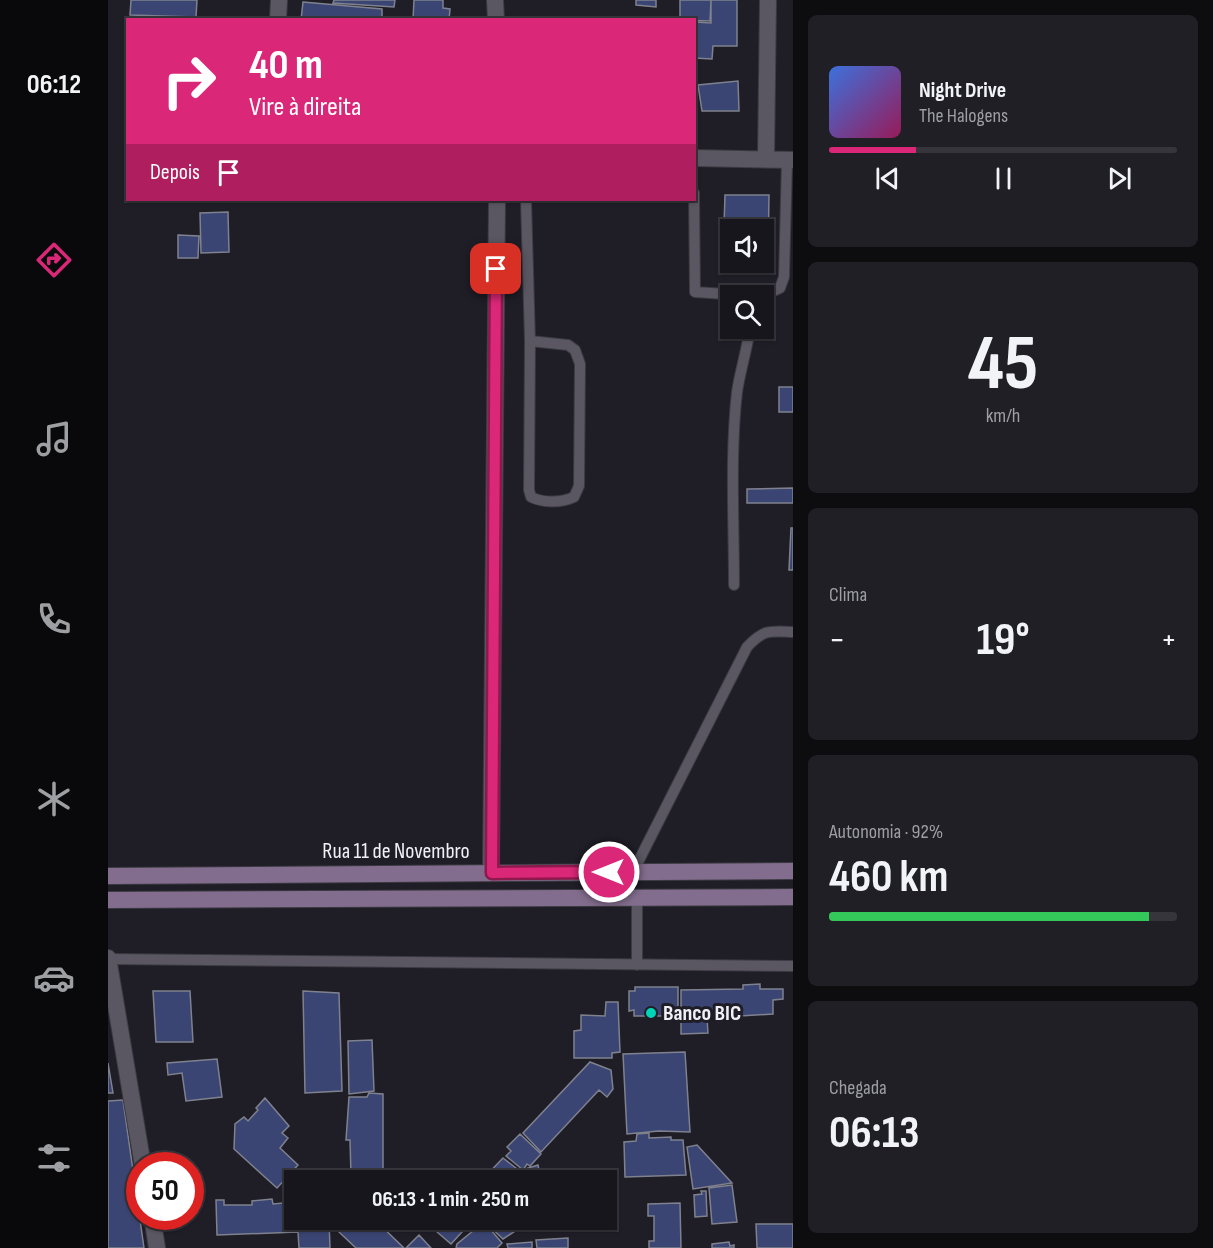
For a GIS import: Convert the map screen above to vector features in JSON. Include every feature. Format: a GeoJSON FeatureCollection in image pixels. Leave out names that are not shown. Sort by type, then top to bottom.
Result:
{"type":"FeatureCollection","features":[{"type":"Feature","properties":{"kind":"main road","name":"Rua 11 de Novembro"},"geometry":{"type":"LineString","coordinates":[[108,876],[793,871]]}},
{"type":"Feature","properties":{"kind":"main road"},"geometry":{"type":"LineString","coordinates":[[108,900],[793,897]]}},
{"type":"Feature","properties":{"kind":"street"},"geometry":{"type":"LineString","coordinates":[[278,18],[279,0]]}},
{"type":"Feature","properties":{"kind":"street"},"geometry":{"type":"LineString","coordinates":[[495,0],[496,18]]}},
{"type":"Feature","properties":{"kind":"street"},"geometry":{"type":"LineString","coordinates":[[766,159],[768,0]]}},
{"type":"Feature","properties":{"kind":"street"},"geometry":{"type":"LineString","coordinates":[[696,158],[790,160]]}},
{"type":"Feature","properties":{"kind":"street"},"geometry":{"type":"LineString","coordinates":[[492,873],[497,201]]}},
{"type":"Feature","properties":{"kind":"street"},"geometry":{"type":"LineString","coordinates":[[108,959],[141,1152]]}},
{"type":"Feature","properties":{"kind":"street"},"geometry":{"type":"LineString","coordinates":[[154,1230],[157,1248]]}},
{"type":"Feature","properties":{"kind":"lane"},"geometry":{"type":"LineString","coordinates":[[774,290],[780,288],[784,277],[790,160]]}},
{"type":"Feature","properties":{"kind":"lane"},"geometry":{"type":"LineString","coordinates":[[526,201],[530,340],[529,490],[531,497],[538,501],[566,501],[574,497],[579,486],[580,364],[574,350],[568,345],[530,340]]}},
{"type":"Feature","properties":{"kind":"lane"},"geometry":{"type":"LineString","coordinates":[[694,201],[695,292],[720,293]]}},
{"type":"Feature","properties":{"kind":"lane"},"geometry":{"type":"LineString","coordinates":[[734,585],[735,430],[738,390],[749,339]]}},
{"type":"Feature","properties":{"kind":"lane"},"geometry":{"type":"LineString","coordinates":[[633,872],[747,647],[757,636],[767,631],[793,633]]}},
{"type":"Feature","properties":{"kind":"lane"},"geometry":{"type":"LineString","coordinates":[[636,898],[636,965]]}},
{"type":"Feature","properties":{"kind":"lane"},"geometry":{"type":"LineString","coordinates":[[108,959],[793,966]]}},
{"type":"Feature","properties":{"kind":"building"},"geometry":{"type":"Polygon","coordinates":[[[131,0],[197,0],[196,17],[130,15],[131,0]]]}},
{"type":"Feature","properties":{"kind":"building"},"geometry":{"type":"Polygon","coordinates":[[[334,0],[395,0],[394,7],[333,3],[334,0]]]}},
{"type":"Feature","properties":{"kind":"building"},"geometry":{"type":"Polygon","coordinates":[[[414,0],[443,0],[443,8],[450,9],[449,18],[413,18],[414,0]]]}},
{"type":"Feature","properties":{"kind":"building"},"geometry":{"type":"Polygon","coordinates":[[[636,0],[656,0],[656,7],[636,5],[636,0]]]}},
{"type":"Feature","properties":{"kind":"building"},"geometry":{"type":"Polygon","coordinates":[[[680,0],[711,0],[710,21],[680,18],[680,0]]]}},
{"type":"Feature","properties":{"kind":"building"},"geometry":{"type":"Polygon","coordinates":[[[711,0],[737,0],[737,46],[713,46],[712,59],[696,58],[696,22],[711,23],[711,0]]]}},
{"type":"Feature","properties":{"kind":"building"},"geometry":{"type":"Polygon","coordinates":[[[303,2],[382,9],[382,18],[301,18],[303,2]]]}},
{"type":"Feature","properties":{"kind":"building"},"geometry":{"type":"Polygon","coordinates":[[[738,81],[739,111],[702,111],[698,85],[738,81]]]}},
{"type":"Feature","properties":{"kind":"building"},"geometry":{"type":"Polygon","coordinates":[[[725,195],[769,195],[769,219],[724,219],[725,195]]]}},
{"type":"Feature","properties":{"kind":"building"},"geometry":{"type":"Polygon","coordinates":[[[228,212],[229,252],[201,253],[200,213],[228,212]]]}},
{"type":"Feature","properties":{"kind":"building"},"geometry":{"type":"Polygon","coordinates":[[[178,235],[199,236],[198,258],[178,258],[178,235]]]}},
{"type":"Feature","properties":{"kind":"building"},"geometry":{"type":"Polygon","coordinates":[[[779,387],[793,387],[793,412],[779,412],[779,387]]]}},
{"type":"Feature","properties":{"kind":"building"},"geometry":{"type":"Polygon","coordinates":[[[793,488],[793,503],[747,503],[747,489],[793,488]]]}},
{"type":"Feature","properties":{"kind":"building"},"geometry":{"type":"Polygon","coordinates":[[[791,528],[793,528],[793,570],[789,570],[791,528]]]}},
{"type":"Feature","properties":{"kind":"building"},"geometry":{"type":"Polygon","coordinates":[[[760,984],[760,989],[783,989],[783,999],[773,1000],[773,1014],[707,1018],[708,1033],[681,1034],[681,990],[743,989],[743,985],[760,984]]]}},
{"type":"Feature","properties":{"kind":"building"},"geometry":{"type":"Polygon","coordinates":[[[635,987],[678,987],[678,1016],[634,1016],[634,1010],[629,1011],[629,991],[635,991],[635,987]]]}},
{"type":"Feature","properties":{"kind":"building"},"geometry":{"type":"Polygon","coordinates":[[[153,991],[190,991],[193,1042],[156,1042],[153,991]]]}},
{"type":"Feature","properties":{"kind":"building"},"geometry":{"type":"Polygon","coordinates":[[[303,991],[339,993],[342,1091],[305,1093],[303,991]]]}},
{"type":"Feature","properties":{"kind":"building"},"geometry":{"type":"Polygon","coordinates":[[[606,1002],[618,1002],[620,1052],[612,1053],[612,1058],[574,1058],[574,1031],[581,1030],[581,1015],[605,1016],[606,1002]]]}},
{"type":"Feature","properties":{"kind":"building"},"geometry":{"type":"Polygon","coordinates":[[[372,1040],[374,1091],[349,1094],[348,1041],[372,1040]]]}},
{"type":"Feature","properties":{"kind":"building"},"geometry":{"type":"Polygon","coordinates":[[[685,1052],[690,1132],[659,1131],[627,1134],[623,1054],[685,1052]]]}},
{"type":"Feature","properties":{"kind":"building"},"geometry":{"type":"Polygon","coordinates":[[[217,1059],[222,1097],[186,1101],[182,1073],[168,1075],[167,1063],[217,1059]]]}},
{"type":"Feature","properties":{"kind":"building"},"geometry":{"type":"Polygon","coordinates":[[[590,1062],[611,1070],[613,1089],[607,1097],[599,1090],[541,1152],[523,1133],[590,1062]]]}},
{"type":"Feature","properties":{"kind":"building"},"geometry":{"type":"Polygon","coordinates":[[[108,1063],[113,1093],[108,1093],[108,1063]]]}},
{"type":"Feature","properties":{"kind":"building"},"geometry":{"type":"Polygon","coordinates":[[[369,1093],[383,1094],[383,1170],[351,1170],[350,1140],[346,1140],[349,1097],[367,1097],[369,1093]]]}},
{"type":"Feature","properties":{"kind":"building"},"geometry":{"type":"Polygon","coordinates":[[[265,1098],[289,1126],[282,1133],[288,1138],[280,1148],[298,1165],[293,1170],[284,1170],[284,1180],[277,1188],[234,1149],[235,1124],[244,1117],[248,1121],[258,1110],[256,1108],[265,1098]]]}},
{"type":"Feature","properties":{"kind":"building"},"geometry":{"type":"Polygon","coordinates":[[[123,1100],[130,1152],[126,1152],[126,1230],[141,1230],[144,1248],[108,1248],[108,1101],[123,1100]]]}},
{"type":"Feature","properties":{"kind":"building"},"geometry":{"type":"Polygon","coordinates":[[[649,1133],[649,1138],[671,1137],[671,1140],[683,1140],[686,1175],[625,1177],[624,1142],[636,1141],[637,1134],[649,1133]]]}},
{"type":"Feature","properties":{"kind":"building"},"geometry":{"type":"Polygon","coordinates":[[[520,1134],[541,1154],[530,1166],[527,1164],[523,1170],[506,1156],[511,1151],[507,1147],[520,1134]]]}},
{"type":"Feature","properties":{"kind":"building"},"geometry":{"type":"Polygon","coordinates":[[[697,1145],[732,1183],[693,1189],[687,1147],[697,1145]]]}},
{"type":"Feature","properties":{"kind":"building"},"geometry":{"type":"Polygon","coordinates":[[[503,1158],[518,1170],[492,1170],[503,1158]]]}},
{"type":"Feature","properties":{"kind":"building"},"geometry":{"type":"Polygon","coordinates":[[[538,1165],[539,1170],[525,1170],[538,1165]]]}},
{"type":"Feature","properties":{"kind":"building"},"geometry":{"type":"Polygon","coordinates":[[[732,1185],[737,1222],[712,1224],[709,1188],[732,1185]]]}},
{"type":"Feature","properties":{"kind":"building"},"geometry":{"type":"Polygon","coordinates":[[[701,1191],[706,1191],[707,1216],[695,1217],[694,1195],[702,1194],[701,1191]]]}},
{"type":"Feature","properties":{"kind":"building"},"geometry":{"type":"Polygon","coordinates":[[[272,1199],[273,1204],[284,1203],[284,1230],[329,1230],[330,1248],[299,1248],[298,1232],[217,1235],[216,1200],[224,1200],[224,1205],[252,1205],[252,1201],[272,1199]]]}},
{"type":"Feature","properties":{"kind":"building"},"geometry":{"type":"Polygon","coordinates":[[[680,1203],[681,1248],[649,1248],[649,1241],[654,1241],[654,1216],[648,1216],[648,1204],[680,1203]]]}},
{"type":"Feature","properties":{"kind":"building"},"geometry":{"type":"Polygon","coordinates":[[[756,1224],[793,1224],[793,1248],[757,1248],[756,1224]]]}},
{"type":"Feature","properties":{"kind":"building"},"geometry":{"type":"Polygon","coordinates":[[[385,1230],[404,1248],[356,1248],[338,1231],[385,1230]]]}},
{"type":"Feature","properties":{"kind":"building"},"geometry":{"type":"Polygon","coordinates":[[[438,1230],[464,1230],[451,1244],[437,1232],[438,1230]]]}},
{"type":"Feature","properties":{"kind":"building"},"geometry":{"type":"Polygon","coordinates":[[[474,1230],[491,1230],[502,1243],[497,1248],[456,1248],[457,1244],[474,1230]]]}},
{"type":"Feature","properties":{"kind":"building"},"geometry":{"type":"Polygon","coordinates":[[[494,1230],[517,1230],[503,1239],[494,1230]]]}},
{"type":"Feature","properties":{"kind":"building"},"geometry":{"type":"Polygon","coordinates":[[[419,1235],[431,1248],[406,1248],[419,1235]]]}},
{"type":"Feature","properties":{"kind":"building"},"geometry":{"type":"Polygon","coordinates":[[[568,1238],[568,1248],[537,1248],[536,1240],[568,1238]]]}},
{"type":"Feature","properties":{"kind":"building"},"geometry":{"type":"Polygon","coordinates":[[[532,1242],[532,1248],[508,1248],[507,1244],[532,1242]]]}},
{"type":"Feature","properties":{"kind":"building"},"geometry":{"type":"Polygon","coordinates":[[[729,1242],[730,1246],[734,1245],[734,1248],[712,1248],[712,1244],[729,1242]]]}},
{"type":"Feature","properties":{"kind":"place","name":"Banco BIC"},"geometry":{"type":"Point","coordinates":[651,1013]}},
{"type":"Feature","properties":{"kind":"route"},"geometry":{"type":"LineString","coordinates":[[496,269],[492,873],[609,872]]}}]}
